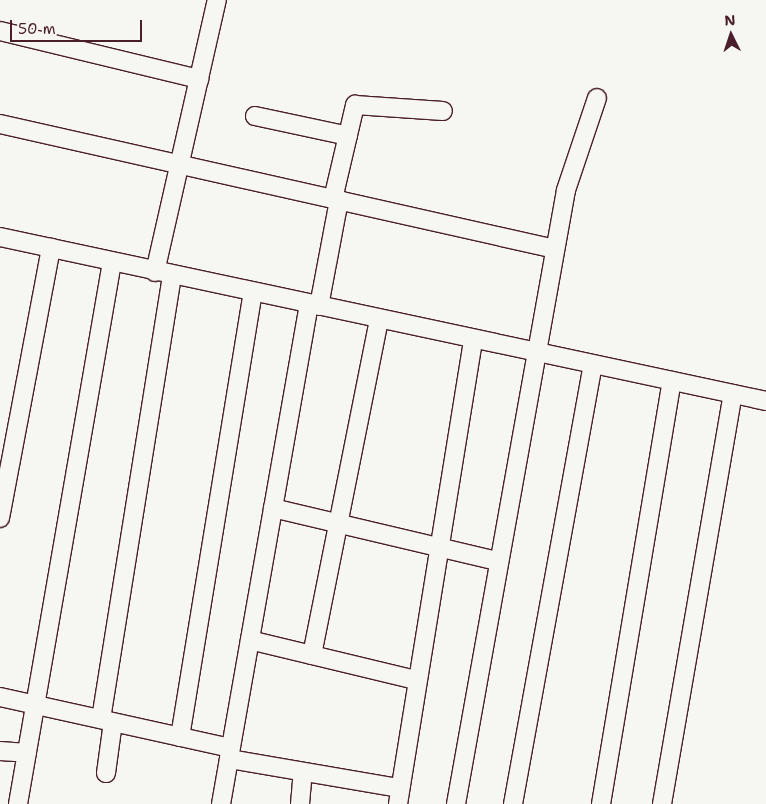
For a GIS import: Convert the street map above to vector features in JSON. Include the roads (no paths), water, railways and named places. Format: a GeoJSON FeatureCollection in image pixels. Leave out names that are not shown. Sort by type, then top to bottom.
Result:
{"type":"FeatureCollection","features":[{"type":"Feature","properties":{"kind":"street"},"geometry":{"type":"LineString","coordinates":[[106,773],[107,721],[163,274],[180,164],[217,0]]}},
{"type":"Feature","properties":{"kind":"street"},"geometry":{"type":"LineString","coordinates":[[0,30],[199,79]]}},
{"type":"Feature","properties":{"kind":"street"},"geometry":{"type":"LineString","coordinates":[[456,804],[498,561],[539,353],[566,190],[597,98]]}},
{"type":"Feature","properties":{"kind":"street"},"geometry":{"type":"LineString","coordinates":[[221,804],[273,508],[355,105],[443,111]]}},
{"type":"Feature","properties":{"kind":"street"},"geometry":{"type":"LineString","coordinates":[[255,116],[348,136]]}},
{"type":"Feature","properties":{"kind":"street"},"geometry":{"type":"LineString","coordinates":[[0,124],[555,249]]}},
{"type":"Feature","properties":{"kind":"street"},"geometry":{"type":"LineString","coordinates":[[0,236],[163,274],[766,401]]}},
{"type":"Feature","properties":{"kind":"street"},"geometry":{"type":"LineString","coordinates":[[0,518],[51,248]]}},
{"type":"Feature","properties":{"kind":"street"},"geometry":{"type":"LineString","coordinates":[[18,804],[112,262]]}},
{"type":"Feature","properties":{"kind":"street"},"geometry":{"type":"LineString","coordinates":[[180,737],[253,292]]}},
{"type":"Feature","properties":{"kind":"street"},"geometry":{"type":"LineString","coordinates":[[312,655],[340,524],[378,319]]}},
{"type":"Feature","properties":{"kind":"street"},"geometry":{"type":"LineString","coordinates":[[0,697],[180,737],[230,753],[398,796],[415,680],[473,339]]}},
{"type":"Feature","properties":{"kind":"street"},"geometry":{"type":"LineString","coordinates":[[513,804],[593,365]]}},
{"type":"Feature","properties":{"kind":"street"},"geometry":{"type":"LineString","coordinates":[[600,804],[672,381]]}},
{"type":"Feature","properties":{"kind":"street"},"geometry":{"type":"LineString","coordinates":[[662,804],[733,394]]}},
{"type":"Feature","properties":{"kind":"street"},"geometry":{"type":"LineString","coordinates":[[273,508],[498,561]]}},
{"type":"Feature","properties":{"kind":"street"},"geometry":{"type":"LineString","coordinates":[[250,640],[415,680]]}},
{"type":"Feature","properties":{"kind":"street"},"geometry":{"type":"LineString","coordinates":[[0,751],[27,754]]}},
{"type":"Feature","properties":{"kind":"street"},"geometry":{"type":"LineString","coordinates":[[300,804],[303,772]]}}]}
